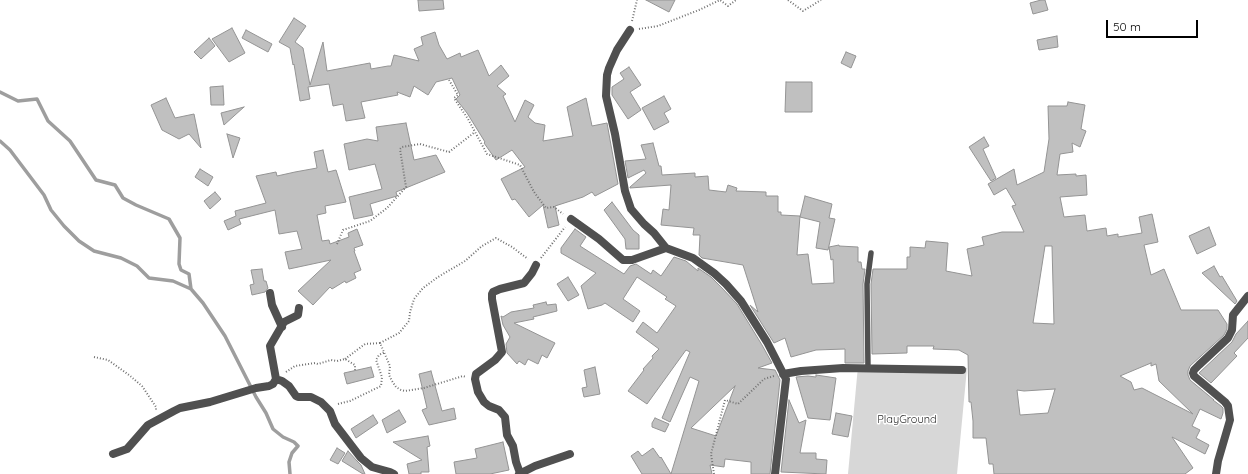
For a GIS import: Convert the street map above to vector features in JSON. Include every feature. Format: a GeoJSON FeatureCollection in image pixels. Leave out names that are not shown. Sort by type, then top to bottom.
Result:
{"type":"FeatureCollection","features":[{"type":"Feature","properties":{"kind":"street"},"geometry":{"type":"LineString","coordinates":[[630,30],[617,50],[609,68],[607,75],[606,96],[631,209],[666,248],[693,258],[714,273],[726,284],[741,301],[753,319],[786,379],[774,474]]}},
{"type":"Feature","properties":{"kind":"street"},"geometry":{"type":"LineString","coordinates":[[571,219],[599,239],[623,260],[632,260],[666,248]]}},
{"type":"Feature","properties":{"kind":"street"},"geometry":{"type":"LineString","coordinates":[[536,265],[532,273],[521,285],[500,289],[493,292],[492,299],[502,352],[497,359],[476,374],[475,379],[478,392],[484,402],[489,406],[500,410],[505,417],[508,439],[513,446],[519,473],[570,454]]}},
{"type":"Feature","properties":{"kind":"street"},"geometry":{"type":"LineString","coordinates":[[270,293],[272,305],[282,327]]}},
{"type":"Feature","properties":{"kind":"street"},"geometry":{"type":"LineString","coordinates":[[1216,474],[1218,461],[1230,420],[1228,406],[1226,402],[1194,376],[1193,373],[1199,365],[1228,338],[1232,330],[1233,315],[1248,296]]}},
{"type":"Feature","properties":{"kind":"street"},"geometry":{"type":"LineString","coordinates":[[113,454],[127,449],[148,425],[180,408],[210,402],[273,384],[276,379],[270,346],[286,321],[298,315],[299,308]]}},
{"type":"Feature","properties":{"kind":"street"},"geometry":{"type":"LineString","coordinates":[[783,374],[843,368],[962,370]]}},
{"type":"Feature","properties":{"kind":"street"},"geometry":{"type":"LineString","coordinates":[[276,379],[289,386],[296,396],[311,397],[321,402],[330,411],[335,424],[361,458],[372,467],[394,474]]}},
{"type":"Feature","properties":{"kind":"lane"},"geometry":{"type":"LineString","coordinates":[[868,369],[868,284],[871,253]]}},
{"type":"Feature","properties":{"kind":"path"},"geometry":{"type":"LineString","coordinates":[[637,0],[630,30],[658,26],[720,0],[728,6],[736,0]]}},
{"type":"Feature","properties":{"kind":"path"},"geometry":{"type":"LineString","coordinates":[[788,0],[803,12],[821,0]]}},
{"type":"Feature","properties":{"kind":"path"},"geometry":{"type":"LineString","coordinates":[[276,379],[295,366],[315,363],[318,364],[331,360],[337,361],[345,359],[365,344],[380,343],[399,333],[409,321],[414,299],[423,288],[438,276],[465,261],[482,246],[496,238],[512,247],[536,265],[571,219],[554,207],[546,208],[534,192],[520,165],[487,154],[454,98],[458,95],[449,80]]}},
{"type":"Feature","properties":{"kind":"path"},"geometry":{"type":"LineString","coordinates":[[337,244],[343,230],[370,221],[387,208],[406,187],[400,149],[402,146],[420,144],[450,152],[475,132]]}},
{"type":"Feature","properties":{"kind":"path"},"geometry":{"type":"LineString","coordinates":[[380,343],[390,366],[389,375],[392,382],[396,387],[405,392],[463,376],[475,379]]}},
{"type":"Feature","properties":{"kind":"path"},"geometry":{"type":"LineString","coordinates":[[326,407],[350,401],[381,386],[382,377],[376,360],[379,355],[385,352]]}},
{"type":"Feature","properties":{"kind":"path"},"geometry":{"type":"LineString","coordinates":[[94,357],[108,360],[142,386],[156,407],[157,419]]}},
{"type":"Feature","properties":{"kind":"path"},"geometry":{"type":"LineString","coordinates":[[345,359],[355,365],[355,370]]}},
{"type":"Feature","properties":{"kind":"path"},"geometry":{"type":"LineString","coordinates":[[714,474],[711,454],[725,400],[738,404],[764,379],[783,374]]}},
{"type":"Feature","properties":{"kind":"green space","name":"PlayGround"},"geometry":{"type":"Polygon","coordinates":[[[858,366],[967,368],[957,474],[848,474],[858,366]]]}},
{"type":"Feature","properties":{"kind":"building"},"geometry":{"type":"Polygon","coordinates":[[[418,0],[443,0],[444,9],[419,11],[418,0]]]}},
{"type":"Feature","properties":{"kind":"building"},"geometry":{"type":"Polygon","coordinates":[[[646,0],[675,0],[669,12],[646,0]]]}},
{"type":"Feature","properties":{"kind":"building"},"geometry":{"type":"Polygon","coordinates":[[[1045,0],[1048,10],[1033,14],[1030,3],[1045,0]]]}},
{"type":"Feature","properties":{"kind":"building"},"geometry":{"type":"Polygon","coordinates":[[[294,18],[306,26],[295,42],[303,48],[310,85],[323,42],[327,71],[370,63],[371,69],[391,66],[394,55],[419,61],[414,49],[423,45],[421,37],[435,32],[439,45],[447,59],[460,53],[461,57],[478,50],[489,76],[501,65],[509,76],[497,86],[506,94],[503,96],[515,122],[525,100],[534,105],[528,117],[535,123],[545,125],[543,141],[573,136],[567,107],[586,98],[592,126],[607,123],[618,184],[595,196],[592,192],[583,197],[555,206],[559,225],[548,228],[543,205],[529,217],[515,199],[512,200],[501,179],[525,167],[512,150],[496,160],[484,143],[485,142],[467,113],[456,99],[460,95],[452,78],[436,82],[428,95],[414,86],[410,97],[397,92],[398,95],[361,102],[365,118],[346,121],[343,104],[333,106],[329,84],[308,87],[310,99],[300,101],[290,48],[279,42],[294,18]]]}},
{"type":"Feature","properties":{"kind":"building"},"geometry":{"type":"Polygon","coordinates":[[[232,28],[245,53],[229,62],[212,39],[232,28]]]}},
{"type":"Feature","properties":{"kind":"building"},"geometry":{"type":"Polygon","coordinates":[[[246,30],[272,44],[268,52],[242,38],[246,30]]]}},
{"type":"Feature","properties":{"kind":"building"},"geometry":{"type":"Polygon","coordinates":[[[1057,36],[1058,47],[1039,50],[1037,40],[1057,36]]]}},
{"type":"Feature","properties":{"kind":"building"},"geometry":{"type":"Polygon","coordinates":[[[209,38],[215,46],[201,59],[194,52],[209,38]]]}},
{"type":"Feature","properties":{"kind":"building"},"geometry":{"type":"Polygon","coordinates":[[[846,52],[856,56],[851,68],[841,63],[846,52]]]}},
{"type":"Feature","properties":{"kind":"building"},"geometry":{"type":"Polygon","coordinates":[[[629,67],[641,85],[630,92],[641,110],[628,119],[612,95],[612,87],[624,79],[620,73],[629,67]]]}},
{"type":"Feature","properties":{"kind":"building"},"geometry":{"type":"Polygon","coordinates":[[[786,82],[812,82],[812,112],[785,112],[786,82]]]}},
{"type":"Feature","properties":{"kind":"building"},"geometry":{"type":"Polygon","coordinates":[[[223,86],[224,105],[211,105],[210,87],[223,86]]]}},
{"type":"Feature","properties":{"kind":"building"},"geometry":{"type":"Polygon","coordinates":[[[664,96],[671,109],[664,113],[669,122],[654,130],[642,108],[664,96]]]}},
{"type":"Feature","properties":{"kind":"building"},"geometry":{"type":"Polygon","coordinates":[[[166,98],[175,118],[194,114],[201,148],[189,134],[179,139],[162,130],[151,105],[166,98]]]}},
{"type":"Feature","properties":{"kind":"building"},"geometry":{"type":"Polygon","coordinates":[[[1068,102],[1085,105],[1081,129],[1086,131],[1080,147],[1072,143],[1073,152],[1060,154],[1057,175],[1086,175],[1087,195],[1060,197],[1064,217],[1085,215],[1087,231],[1106,228],[1107,236],[1118,234],[1118,237],[1142,233],[1139,217],[1152,214],[1158,242],[1144,245],[1151,275],[1164,269],[1181,310],[1218,310],[1227,324],[1227,329],[1224,335],[1190,366],[1188,371],[1190,380],[1223,408],[1223,413],[1221,419],[1200,409],[1192,426],[1200,430],[1196,438],[1209,445],[1205,454],[1172,437],[1193,468],[1185,474],[994,474],[993,464],[989,464],[986,438],[973,438],[971,402],[969,402],[968,355],[959,350],[933,349],[934,346],[907,346],[907,353],[872,354],[871,284],[873,269],[907,269],[907,257],[910,257],[910,247],[925,248],[926,241],[948,243],[946,271],[972,276],[967,249],[984,245],[982,237],[1002,232],[1024,232],[1012,206],[1016,205],[1006,188],[994,195],[988,184],[1014,169],[1017,185],[1044,172],[1049,139],[1048,106],[1067,106],[1068,102]],[[1045,246],[1033,323],[1054,324],[1052,246],[1045,246]],[[1151,363],[1120,376],[1131,382],[1134,390],[1142,388],[1193,414],[1159,381],[1156,364],[1151,366],[1151,363]],[[1055,389],[1017,390],[1020,415],[1048,413],[1055,389]]]}},
{"type":"Feature","properties":{"kind":"building"},"geometry":{"type":"Polygon","coordinates":[[[244,107],[224,125],[221,113],[244,107]]]}},
{"type":"Feature","properties":{"kind":"building"},"geometry":{"type":"Polygon","coordinates":[[[406,123],[414,160],[436,155],[445,172],[396,192],[397,196],[370,204],[373,215],[354,219],[349,197],[382,189],[375,164],[349,170],[344,144],[367,139],[378,141],[376,127],[406,123]]]}},
{"type":"Feature","properties":{"kind":"building"},"geometry":{"type":"Polygon","coordinates":[[[227,134],[240,138],[233,158],[227,134]]]}},
{"type":"Feature","properties":{"kind":"building"},"geometry":{"type":"Polygon","coordinates":[[[984,137],[989,146],[983,149],[996,178],[991,181],[969,147],[984,137]]]}},
{"type":"Feature","properties":{"kind":"building"},"geometry":{"type":"Polygon","coordinates":[[[653,143],[659,166],[661,166],[662,175],[695,173],[695,177],[708,176],[709,190],[726,192],[728,185],[737,188],[736,191],[766,192],[766,196],[778,196],[778,212],[781,212],[781,215],[800,216],[797,255],[808,254],[812,284],[834,283],[833,259],[831,260],[829,247],[839,245],[858,247],[858,262],[861,262],[862,269],[865,269],[863,284],[864,363],[845,363],[845,349],[816,350],[791,357],[785,338],[774,343],[750,305],[758,312],[743,265],[702,258],[699,255],[700,235],[693,235],[694,228],[661,225],[663,209],[669,210],[671,185],[630,188],[646,173],[644,170],[628,178],[625,161],[646,159],[641,145],[653,143]]]}},
{"type":"Feature","properties":{"kind":"building"},"geometry":{"type":"Polygon","coordinates":[[[323,150],[328,172],[336,170],[346,202],[325,206],[326,213],[317,215],[322,241],[329,240],[330,244],[349,237],[348,233],[357,229],[363,245],[354,248],[361,270],[354,273],[356,278],[346,283],[345,281],[332,289],[330,287],[313,305],[298,291],[331,260],[289,269],[285,252],[302,249],[297,231],[279,234],[275,210],[239,219],[241,224],[228,230],[224,221],[236,216],[235,211],[266,203],[256,176],[276,172],[277,176],[317,168],[314,152],[323,150]]]}},
{"type":"Feature","properties":{"kind":"building"},"geometry":{"type":"Polygon","coordinates":[[[200,169],[213,177],[208,186],[195,177],[200,169]]]}},
{"type":"Feature","properties":{"kind":"building"},"geometry":{"type":"Polygon","coordinates":[[[215,192],[221,199],[210,209],[204,201],[215,192]]]}},
{"type":"Feature","properties":{"kind":"building"},"geometry":{"type":"Polygon","coordinates":[[[805,196],[832,204],[829,218],[835,219],[828,250],[816,248],[820,222],[800,217],[805,196]]]}},
{"type":"Feature","properties":{"kind":"building"},"geometry":{"type":"Polygon","coordinates":[[[612,202],[633,230],[639,235],[639,249],[626,249],[625,239],[604,210],[612,202]]]}},
{"type":"Feature","properties":{"kind":"building"},"geometry":{"type":"Polygon","coordinates":[[[1209,227],[1216,245],[1197,254],[1189,236],[1209,227]]]}},
{"type":"Feature","properties":{"kind":"building"},"geometry":{"type":"Polygon","coordinates":[[[575,229],[586,237],[580,246],[624,274],[630,266],[636,264],[651,274],[653,270],[661,276],[674,257],[686,261],[698,271],[698,268],[711,277],[737,304],[772,363],[758,368],[775,370],[780,380],[770,474],[751,474],[751,462],[725,459],[724,467],[710,465],[712,474],[671,474],[699,381],[690,377],[670,422],[662,418],[690,352],[686,350],[647,404],[628,391],[644,370],[643,369],[653,358],[652,356],[659,349],[636,332],[643,322],[657,333],[676,306],[665,299],[667,297],[637,277],[623,299],[640,311],[633,322],[605,303],[588,309],[581,286],[596,273],[561,253],[561,248],[575,229]],[[735,386],[691,428],[716,436],[735,386]]]}},
{"type":"Feature","properties":{"kind":"building"},"geometry":{"type":"Polygon","coordinates":[[[1214,266],[1237,301],[1235,304],[1202,273],[1214,266]]]}},
{"type":"Feature","properties":{"kind":"building"},"geometry":{"type":"Polygon","coordinates":[[[262,269],[264,281],[266,281],[268,288],[265,292],[252,295],[250,285],[254,284],[251,270],[262,269]]]}},
{"type":"Feature","properties":{"kind":"building"},"geometry":{"type":"Polygon","coordinates":[[[568,277],[579,295],[568,301],[557,284],[568,277]]]}},
{"type":"Feature","properties":{"kind":"building"},"geometry":{"type":"Polygon","coordinates":[[[546,302],[547,305],[556,304],[557,311],[533,317],[534,319],[514,323],[555,343],[547,358],[542,355],[538,364],[528,359],[525,365],[519,361],[517,364],[507,353],[506,344],[510,337],[503,325],[501,316],[503,317],[511,312],[534,308],[533,305],[546,302]]]}},
{"type":"Feature","properties":{"kind":"building"},"geometry":{"type":"Polygon","coordinates":[[[1248,321],[1248,338],[1234,353],[1237,356],[1211,383],[1199,373],[1232,342],[1236,334],[1248,321]]]}},
{"type":"Feature","properties":{"kind":"building"},"geometry":{"type":"Polygon","coordinates":[[[371,367],[374,377],[347,384],[344,373],[371,367]]]}},
{"type":"Feature","properties":{"kind":"building"},"geometry":{"type":"Polygon","coordinates":[[[595,367],[600,394],[584,397],[582,388],[587,387],[584,370],[595,367]]]}},
{"type":"Feature","properties":{"kind":"building"},"geometry":{"type":"Polygon","coordinates":[[[431,371],[442,411],[454,408],[456,419],[429,425],[422,410],[427,408],[419,374],[431,371]]]}},
{"type":"Feature","properties":{"kind":"building"},"geometry":{"type":"Polygon","coordinates":[[[816,375],[836,378],[830,420],[808,418],[796,377],[816,377],[816,375]]]}},
{"type":"Feature","properties":{"kind":"building"},"geometry":{"type":"Polygon","coordinates":[[[789,400],[799,423],[806,420],[800,453],[816,453],[816,459],[827,460],[826,474],[781,472],[789,400]]]}},
{"type":"Feature","properties":{"kind":"building"},"geometry":{"type":"Polygon","coordinates":[[[399,410],[406,422],[387,433],[382,420],[399,410]]]}},
{"type":"Feature","properties":{"kind":"building"},"geometry":{"type":"Polygon","coordinates":[[[836,413],[852,416],[848,437],[832,434],[836,413]]]}},
{"type":"Feature","properties":{"kind":"building"},"geometry":{"type":"Polygon","coordinates":[[[373,415],[378,423],[356,438],[351,429],[373,415]]]}},
{"type":"Feature","properties":{"kind":"building"},"geometry":{"type":"Polygon","coordinates":[[[655,418],[669,424],[665,432],[652,427],[652,423],[655,418]]]}},
{"type":"Feature","properties":{"kind":"building"},"geometry":{"type":"Polygon","coordinates":[[[428,436],[430,446],[427,447],[429,472],[409,474],[407,464],[422,460],[393,442],[428,436]]]}},
{"type":"Feature","properties":{"kind":"building"},"geometry":{"type":"Polygon","coordinates":[[[503,442],[509,470],[490,474],[456,474],[454,462],[477,458],[475,449],[503,442]]]}},
{"type":"Feature","properties":{"kind":"building"},"geometry":{"type":"Polygon","coordinates":[[[337,448],[345,453],[338,464],[330,460],[337,448]]]}},
{"type":"Feature","properties":{"kind":"building"},"geometry":{"type":"Polygon","coordinates":[[[653,448],[660,458],[661,457],[671,474],[642,474],[631,456],[638,451],[642,456],[653,448]]]}},
{"type":"Feature","properties":{"kind":"building"},"geometry":{"type":"Polygon","coordinates":[[[348,451],[361,465],[365,474],[342,461],[348,451]]]}},
{"type":"Feature","properties":{"kind":"waterway"},"geometry":{"type":"LineString","coordinates":[[0,92],[18,101],[37,99],[48,121],[70,141],[96,180],[115,185],[123,198],[169,219],[180,238],[179,264],[181,270],[189,274],[191,289]]}},
{"type":"Feature","properties":{"kind":"waterway"},"geometry":{"type":"LineString","coordinates":[[0,141],[10,150],[44,195],[51,210],[79,241],[94,251],[121,258],[137,266],[149,278],[173,281],[191,289],[203,303],[225,336],[273,429],[298,446],[292,453],[289,462],[290,474]]}}]}
